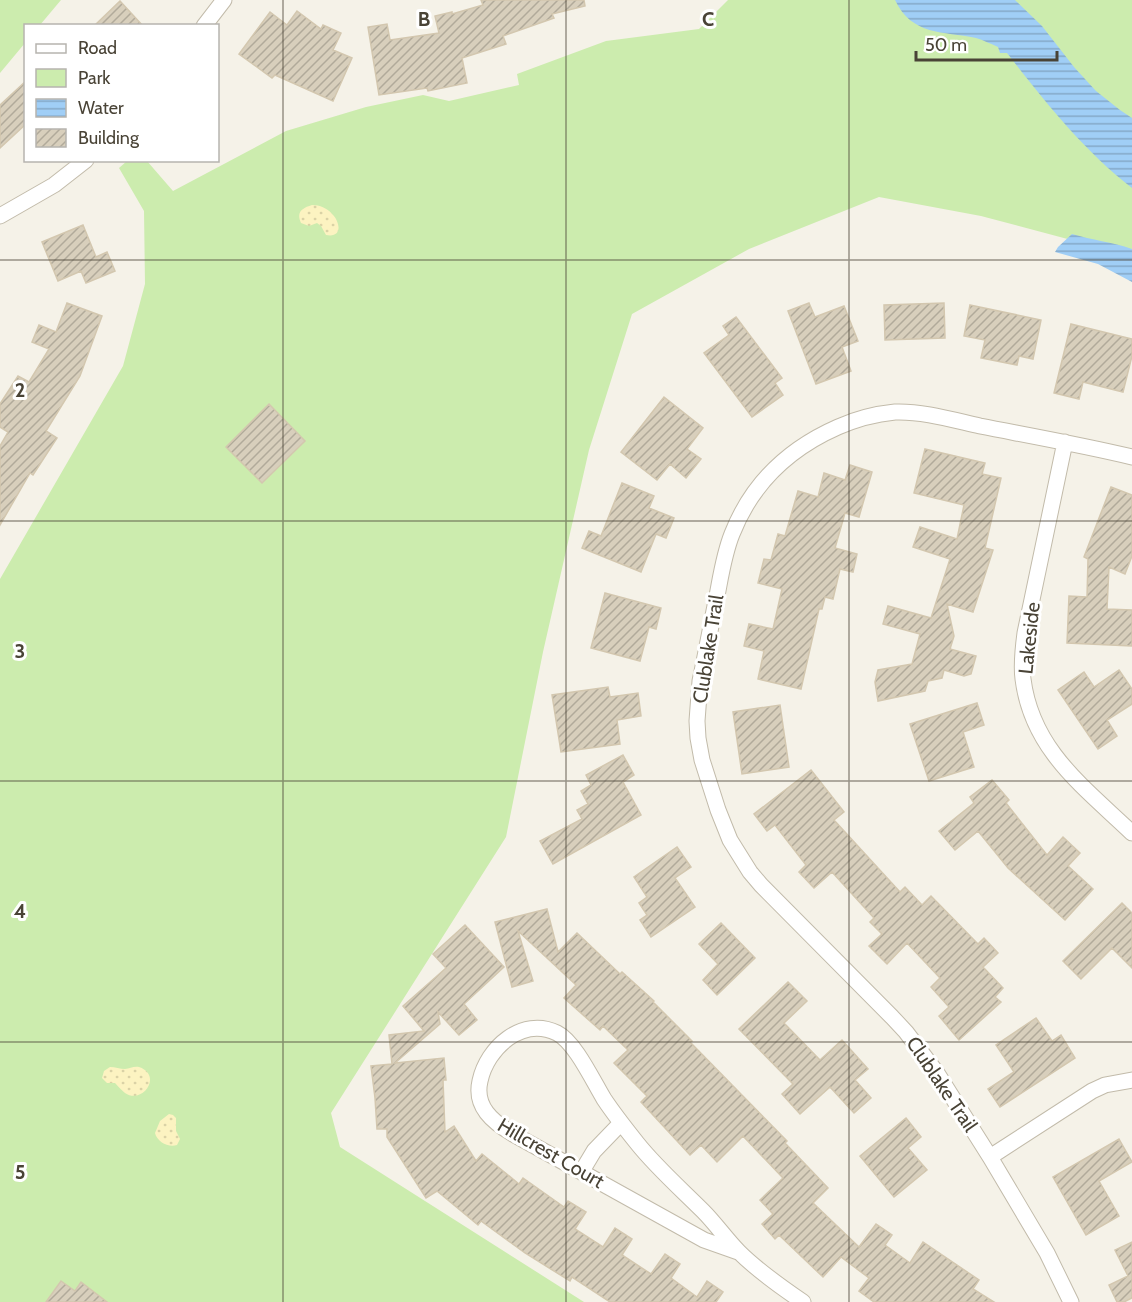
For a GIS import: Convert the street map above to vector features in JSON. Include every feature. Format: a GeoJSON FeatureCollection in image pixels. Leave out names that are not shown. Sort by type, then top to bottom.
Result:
{"type":"FeatureCollection","features":[{"type":"Feature","properties":{"kind":"street"},"geometry":{"type":"LineString","coordinates":[[206,24],[224,0]]}},
{"type":"Feature","properties":{"kind":"street"},"geometry":{"type":"LineString","coordinates":[[0,216],[54,185],[83,162]]}},
{"type":"Feature","properties":{"kind":"street","name":"Clublake Trail"},"geometry":{"type":"LineString","coordinates":[[1071,1302],[1047,1253],[942,1080],[906,1032],[761,885],[740,857],[730,840],[708,782],[698,738],[698,702],[700,681],[725,555],[736,523],[753,493],[771,472],[808,442],[860,419],[896,412],[933,416],[1132,457]]}},
{"type":"Feature","properties":{"kind":"street","name":"Lakeside"},"geometry":{"type":"LineString","coordinates":[[1065,442],[1025,633],[1023,678],[1032,713],[1048,747],[1074,778],[1132,833]]}},
{"type":"Feature","properties":{"kind":"street","name":"Hillcrest Court"},"geometry":{"type":"LineString","coordinates":[[738,1252],[704,1240],[501,1127],[493,1120],[482,1106],[478,1090],[488,1060],[507,1037],[523,1030],[540,1029],[557,1033],[565,1039],[621,1123],[651,1159],[716,1224],[738,1252],[803,1302]]}},
{"type":"Feature","properties":{"kind":"street"},"geometry":{"type":"LineString","coordinates":[[990,1157],[1092,1091],[1105,1085],[1132,1080]]}},
{"type":"Feature","properties":{"kind":"street"},"geometry":{"type":"LineString","coordinates":[[582,1171],[594,1150],[621,1123]]}},
{"type":"Feature","properties":{"kind":"green space"},"geometry":{"type":"Polygon","coordinates":[[[0,0],[61,0],[41,24],[24,24],[24,44],[0,73],[0,0]]]}},
{"type":"Feature","properties":{"kind":"green space"},"geometry":{"type":"Polygon","coordinates":[[[728,0],[1132,0],[1132,270],[1075,241],[981,216],[879,197],[749,249],[632,314],[589,450],[543,652],[506,837],[331,1113],[340,1147],[584,1302],[0,1302],[0,579],[123,366],[145,284],[144,211],[119,168],[126,162],[148,162],[173,191],[286,131],[366,107],[423,95],[449,101],[519,85],[517,74],[606,41],[699,29],[728,0]]]}},
{"type":"Feature","properties":{"kind":"sand"},"geometry":{"type":"Polygon","coordinates":[[[312,205],[321,206],[334,216],[339,228],[337,232],[333,235],[326,235],[317,223],[309,226],[301,223],[299,216],[301,211],[312,205]]]}},
{"type":"Feature","properties":{"kind":"sand"},"geometry":{"type":"Polygon","coordinates":[[[110,1067],[125,1069],[139,1067],[149,1076],[148,1088],[138,1095],[132,1096],[125,1093],[115,1083],[107,1083],[102,1078],[104,1071],[110,1067]]]}},
{"type":"Feature","properties":{"kind":"sand"},"geometry":{"type":"Polygon","coordinates":[[[169,1114],[176,1118],[176,1131],[180,1139],[174,1146],[161,1142],[155,1133],[160,1121],[169,1114]]]}},
{"type":"Feature","properties":{"kind":"water"},"geometry":{"type":"Polygon","coordinates":[[[895,0],[1015,0],[1042,26],[1096,91],[1132,118],[1132,188],[1081,142],[1007,53],[1000,53],[998,47],[976,38],[919,26],[902,12],[895,0]]]}},
{"type":"Feature","properties":{"kind":"water"},"geometry":{"type":"Polygon","coordinates":[[[1072,234],[1132,249],[1132,282],[1098,264],[1055,252],[1072,234]]]}},
{"type":"Feature","properties":{"kind":"building"},"geometry":{"type":"Polygon","coordinates":[[[481,0],[584,0],[585,6],[552,14],[554,18],[503,36],[506,44],[462,58],[467,83],[428,91],[427,88],[379,95],[368,27],[387,24],[390,40],[439,33],[435,16],[452,12],[452,14],[483,5],[481,0]]]}},
{"type":"Feature","properties":{"kind":"building"},"geometry":{"type":"Polygon","coordinates":[[[120,1],[141,24],[96,24],[120,1]]]}},
{"type":"Feature","properties":{"kind":"building"},"geometry":{"type":"Polygon","coordinates":[[[297,11],[321,29],[323,25],[341,33],[333,50],[352,58],[333,101],[275,75],[272,78],[239,54],[270,12],[287,25],[297,11]]]}},
{"type":"Feature","properties":{"kind":"building"},"geometry":{"type":"Polygon","coordinates":[[[24,83],[24,126],[0,148],[0,105],[24,83]]]}},
{"type":"Feature","properties":{"kind":"building"},"geometry":{"type":"Polygon","coordinates":[[[83,225],[96,257],[107,252],[115,271],[86,283],[81,271],[58,281],[42,242],[83,225]]]}},
{"type":"Feature","properties":{"kind":"building"},"geometry":{"type":"Polygon","coordinates":[[[67,303],[102,316],[80,376],[46,431],[57,438],[33,475],[30,473],[0,525],[0,446],[8,432],[0,427],[0,404],[18,376],[29,382],[49,349],[32,342],[39,325],[56,332],[67,303]]]}},
{"type":"Feature","properties":{"kind":"building"},"geometry":{"type":"Polygon","coordinates":[[[809,303],[815,317],[844,306],[858,341],[842,347],[851,371],[816,384],[788,311],[809,303]]]}},
{"type":"Feature","properties":{"kind":"building"},"geometry":{"type":"Polygon","coordinates":[[[944,303],[945,338],[885,340],[884,305],[944,303]]]}},
{"type":"Feature","properties":{"kind":"building"},"geometry":{"type":"Polygon","coordinates":[[[970,305],[1041,320],[1033,359],[1019,356],[1017,365],[981,358],[985,340],[964,336],[970,305]]]}},
{"type":"Feature","properties":{"kind":"building"},"geometry":{"type":"Polygon","coordinates":[[[736,317],[782,378],[775,383],[783,395],[752,417],[704,353],[729,335],[723,326],[736,317]]]}},
{"type":"Feature","properties":{"kind":"building"},"geometry":{"type":"Polygon","coordinates":[[[1071,324],[1132,339],[1132,356],[1123,392],[1083,382],[1079,399],[1054,393],[1071,324]]]}},
{"type":"Feature","properties":{"kind":"building"},"geometry":{"type":"Polygon","coordinates":[[[664,397],[703,428],[687,449],[701,459],[686,478],[670,464],[657,480],[621,452],[664,397]]]}},
{"type":"Feature","properties":{"kind":"building"},"geometry":{"type":"Polygon","coordinates":[[[269,404],[305,441],[262,483],[226,447],[269,404]]]}},
{"type":"Feature","properties":{"kind":"building"},"geometry":{"type":"Polygon","coordinates":[[[925,449],[985,463],[982,474],[1001,478],[985,548],[993,550],[973,612],[947,604],[954,636],[950,649],[976,656],[971,674],[964,676],[944,670],[942,678],[928,681],[925,691],[878,701],[875,682],[878,670],[912,664],[920,634],[883,624],[888,606],[931,618],[950,559],[913,547],[920,527],[957,539],[964,505],[914,493],[925,449]]]}},
{"type":"Feature","properties":{"kind":"building"},"geometry":{"type":"Polygon","coordinates":[[[850,465],[872,472],[859,517],[845,513],[835,548],[857,554],[853,572],[840,569],[833,599],[825,597],[822,609],[819,609],[801,689],[758,679],[764,651],[744,646],[749,624],[773,629],[782,589],[758,583],[764,559],[771,560],[778,534],[785,536],[798,491],[818,497],[824,473],[845,480],[850,465]]]}},
{"type":"Feature","properties":{"kind":"building"},"geometry":{"type":"Polygon","coordinates":[[[622,483],[654,496],[649,508],[674,518],[666,538],[656,534],[641,572],[582,548],[589,531],[601,536],[622,483]]]}},
{"type":"Feature","properties":{"kind":"building"},"geometry":{"type":"Polygon","coordinates":[[[1111,487],[1132,495],[1132,556],[1125,574],[1109,567],[1107,609],[1132,610],[1132,646],[1067,643],[1069,596],[1087,597],[1088,559],[1084,557],[1111,487]]]}},
{"type":"Feature","properties":{"kind":"building"},"geometry":{"type":"Polygon","coordinates":[[[605,593],[661,608],[656,629],[649,627],[640,661],[591,648],[605,593]]]}},
{"type":"Feature","properties":{"kind":"building"},"geometry":{"type":"Polygon","coordinates":[[[1119,670],[1132,689],[1132,704],[1107,720],[1117,736],[1098,749],[1058,690],[1084,672],[1094,687],[1119,670]]]}},
{"type":"Feature","properties":{"kind":"building"},"geometry":{"type":"Polygon","coordinates":[[[608,687],[610,697],[638,693],[641,716],[617,720],[620,744],[561,752],[552,695],[608,687]]]}},
{"type":"Feature","properties":{"kind":"building"},"geometry":{"type":"Polygon","coordinates":[[[977,703],[984,725],[963,732],[974,767],[929,781],[910,724],[977,703]]]}},
{"type":"Feature","properties":{"kind":"building"},"geometry":{"type":"Polygon","coordinates":[[[780,705],[789,767],[742,774],[733,712],[780,705]]]}},
{"type":"Feature","properties":{"kind":"building"},"geometry":{"type":"Polygon","coordinates":[[[623,755],[634,775],[623,782],[641,815],[553,864],[540,841],[582,819],[577,810],[588,804],[581,791],[591,785],[586,775],[623,755]]]}},
{"type":"Feature","properties":{"kind":"building"},"geometry":{"type":"Polygon","coordinates":[[[811,770],[844,812],[834,820],[900,892],[905,887],[922,905],[931,896],[978,944],[984,938],[998,953],[983,967],[1003,988],[995,997],[1001,1002],[959,1040],[939,1016],[949,1007],[931,987],[940,978],[907,943],[887,964],[869,946],[882,934],[870,922],[874,918],[832,872],[814,888],[799,872],[806,865],[775,825],[767,831],[754,814],[811,770]]]}},
{"type":"Feature","properties":{"kind":"building"},"geometry":{"type":"Polygon","coordinates":[[[992,780],[1009,800],[1006,803],[1047,855],[1063,837],[1080,853],[1068,866],[1093,889],[1065,920],[1008,868],[978,831],[955,850],[939,831],[974,803],[970,797],[992,780]]]}},
{"type":"Feature","properties":{"kind":"building"},"geometry":{"type":"Polygon","coordinates":[[[677,847],[691,867],[675,878],[695,907],[651,937],[640,920],[647,915],[639,903],[647,897],[634,877],[677,847]]]}},
{"type":"Feature","properties":{"kind":"building"},"geometry":{"type":"Polygon","coordinates":[[[1122,903],[1132,913],[1132,968],[1112,948],[1081,979],[1063,961],[1122,903]]]}},
{"type":"Feature","properties":{"kind":"building"},"geometry":{"type":"Polygon","coordinates":[[[547,909],[558,952],[577,933],[620,974],[622,972],[654,1001],[692,1041],[690,1042],[787,1141],[785,1143],[828,1188],[813,1203],[859,1247],[876,1224],[892,1235],[885,1245],[910,1263],[923,1242],[979,1280],[973,1289],[994,1302],[874,1302],[859,1291],[869,1278],[841,1257],[823,1277],[779,1235],[775,1239],[762,1224],[773,1214],[760,1200],[783,1178],[743,1136],[717,1162],[701,1145],[690,1155],[641,1102],[647,1096],[614,1063],[628,1050],[603,1026],[600,1030],[564,998],[576,985],[518,931],[533,981],[512,987],[495,922],[547,909]]]}},
{"type":"Feature","properties":{"kind":"building"},"geometry":{"type":"Polygon","coordinates":[[[721,923],[755,958],[717,995],[703,980],[718,964],[699,944],[721,923]]]}},
{"type":"Feature","properties":{"kind":"building"},"geometry":{"type":"Polygon","coordinates":[[[465,925],[504,967],[464,1004],[477,1020],[459,1035],[438,1012],[440,1024],[395,1063],[444,1058],[445,1132],[454,1126],[476,1161],[482,1154],[519,1184],[523,1178],[564,1207],[568,1201],[586,1212],[575,1229],[603,1247],[615,1228],[632,1239],[622,1255],[651,1274],[665,1254],[680,1264],[671,1278],[697,1297],[707,1281],[723,1292],[716,1302],[610,1302],[572,1277],[570,1281],[525,1253],[481,1221],[478,1225],[437,1191],[426,1198],[387,1137],[387,1129],[377,1129],[371,1066],[392,1064],[389,1035],[424,1031],[403,1006],[446,968],[433,954],[465,925]]]}},
{"type":"Feature","properties":{"kind":"building"},"geometry":{"type":"Polygon","coordinates":[[[788,982],[807,1001],[784,1023],[820,1060],[842,1040],[868,1069],[855,1080],[871,1098],[854,1113],[830,1087],[800,1114],[782,1094],[793,1084],[739,1029],[788,982]]]}},
{"type":"Feature","properties":{"kind":"building"},"geometry":{"type":"Polygon","coordinates":[[[1036,1018],[1052,1041],[1061,1035],[1075,1058],[1000,1107],[988,1089],[1014,1072],[996,1045],[1036,1018]]]}},
{"type":"Feature","properties":{"kind":"building"},"geometry":{"type":"Polygon","coordinates":[[[906,1118],[921,1137],[908,1148],[927,1170],[894,1197],[860,1156],[906,1118]]]}},
{"type":"Feature","properties":{"kind":"building"},"geometry":{"type":"Polygon","coordinates":[[[1119,1139],[1132,1162],[1099,1181],[1119,1216],[1086,1235],[1053,1177],[1119,1139]]]}},
{"type":"Feature","properties":{"kind":"building"},"geometry":{"type":"Polygon","coordinates":[[[1132,1242],[1132,1298],[1124,1302],[1117,1302],[1109,1285],[1128,1276],[1115,1250],[1132,1242]]]}},
{"type":"Feature","properties":{"kind":"building"},"geometry":{"type":"Polygon","coordinates":[[[61,1281],[75,1291],[81,1282],[107,1302],[46,1302],[61,1281]]]}}]}
